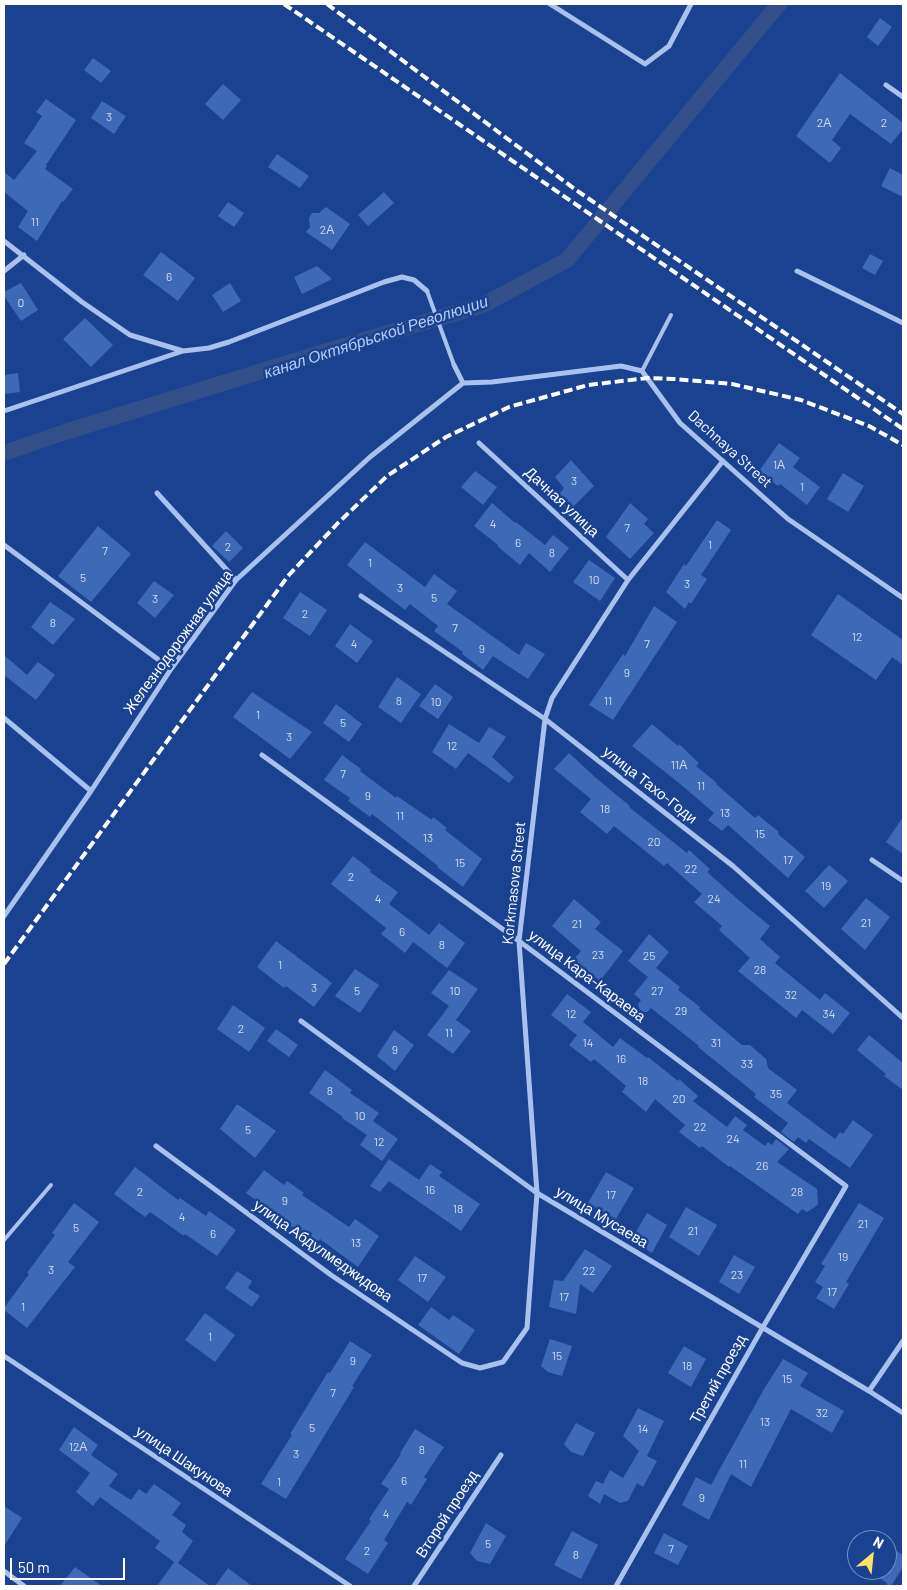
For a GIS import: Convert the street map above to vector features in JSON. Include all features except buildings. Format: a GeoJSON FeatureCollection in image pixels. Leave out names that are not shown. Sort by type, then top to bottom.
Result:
{"type":"FeatureCollection","features":[{"type":"Feature","properties":{"kind":"street"},"geometry":{"type":"LineString","coordinates":[[550,4],[645,64],[669,46],[691,4]]}},
{"type":"Feature","properties":{"kind":"street"},"geometry":{"type":"LineString","coordinates":[[886,84],[903,97]]}},
{"type":"Feature","properties":{"kind":"street"},"geometry":{"type":"LineString","coordinates":[[4,241],[82,302],[130,334],[183,351]]}},
{"type":"Feature","properties":{"kind":"street"},"geometry":{"type":"LineString","coordinates":[[4,272],[24,255]]}},
{"type":"Feature","properties":{"kind":"street"},"geometry":{"type":"LineString","coordinates":[[796,271],[903,323]]}},
{"type":"Feature","properties":{"kind":"street"},"geometry":{"type":"LineString","coordinates":[[4,411],[183,351],[209,348],[229,342],[384,282],[402,277],[414,280],[427,291]]}},
{"type":"Feature","properties":{"kind":"street"},"geometry":{"type":"LineString","coordinates":[[454,365],[463,383],[492,382],[621,366],[642,371]]}},
{"type":"Feature","properties":{"kind":"street","name":"Dachnaya Street"},"geometry":{"type":"LineString","coordinates":[[642,371],[680,422],[788,519],[903,598]]}},
{"type":"Feature","properties":{"kind":"street","name":"Железнодорожная улица"},"geometry":{"type":"LineString","coordinates":[[4,916],[91,791],[171,669],[236,580],[370,457],[463,383]]}},
{"type":"Feature","properties":{"kind":"street","name":"Дачная улица"},"geometry":{"type":"LineString","coordinates":[[479,443],[628,580]]}},
{"type":"Feature","properties":{"kind":"street","name":"Korkmasova Street"},"geometry":{"type":"LineString","coordinates":[[480,1368],[502,1362],[527,1328],[538,1193],[519,941],[545,719],[552,698],[628,580],[723,461]]}},
{"type":"Feature","properties":{"kind":"street"},"geometry":{"type":"LineString","coordinates":[[157,493],[236,580]]}},
{"type":"Feature","properties":{"kind":"street"},"geometry":{"type":"LineString","coordinates":[[4,545],[171,669]]}},
{"type":"Feature","properties":{"kind":"street","name":"улица Тахо-Годи"},"geometry":{"type":"LineString","coordinates":[[361,596],[545,719],[733,866],[903,1018]]}},
{"type":"Feature","properties":{"kind":"street"},"geometry":{"type":"LineString","coordinates":[[4,718],[91,791]]}},
{"type":"Feature","properties":{"kind":"street","name":"улица Кара-Караева"},"geometry":{"type":"LineString","coordinates":[[262,755],[519,941],[846,1186]]}},
{"type":"Feature","properties":{"kind":"street"},"geometry":{"type":"LineString","coordinates":[[872,860],[903,882]]}},
{"type":"Feature","properties":{"kind":"street","name":"улица Мусаева"},"geometry":{"type":"LineString","coordinates":[[301,1021],[538,1193],[903,1413]]}},
{"type":"Feature","properties":{"kind":"street","name":"улица Абдулмеджидова"},"geometry":{"type":"LineString","coordinates":[[156,1146],[331,1275],[462,1363],[480,1368]]}},
{"type":"Feature","properties":{"kind":"street","name":"Третий проезд"},"geometry":{"type":"LineString","coordinates":[[616,1586],[763,1327],[846,1186]]}},
{"type":"Feature","properties":{"kind":"street"},"geometry":{"type":"LineString","coordinates":[[869,1391],[903,1341]]}},
{"type":"Feature","properties":{"kind":"street","name":"улица Шакунова"},"geometry":{"type":"LineString","coordinates":[[4,1356],[350,1586]]}},
{"type":"Feature","properties":{"kind":"street","name":"Второй проезд"},"geometry":{"type":"LineString","coordinates":[[414,1586],[501,1454]]}},
{"type":"Feature","properties":{"kind":"street"},"geometry":{"type":"LineString","coordinates":[[4,1570],[24,1586]]}},
{"type":"Feature","properties":{"kind":"lane"},"geometry":{"type":"LineString","coordinates":[[427,291],[454,365]]}},
{"type":"Feature","properties":{"kind":"lane"},"geometry":{"type":"LineString","coordinates":[[642,371],[671,315]]}},
{"type":"Feature","properties":{"kind":"lane"},"geometry":{"type":"LineString","coordinates":[[4,1240],[51,1184]]}},
{"type":"Feature","properties":{"kind":"waterway","name":"канал Октябрьской Революции"},"geometry":{"type":"LineString","coordinates":[[4,453],[65,432],[327,351],[483,305],[567,260],[779,4]]}},
{"type":"Feature","properties":{"kind":"railway"},"geometry":{"type":"LineString","coordinates":[[284,4],[903,429]]}},
{"type":"Feature","properties":{"kind":"railway"},"geometry":{"type":"LineString","coordinates":[[327,4],[576,190],[903,414]]}},
{"type":"Feature","properties":{"kind":"railway"},"geometry":{"type":"LineString","coordinates":[[4,964],[288,576],[338,523],[387,476],[446,437],[509,407],[588,385],[648,378],[732,384],[801,400],[869,426],[903,445]]}}]}
